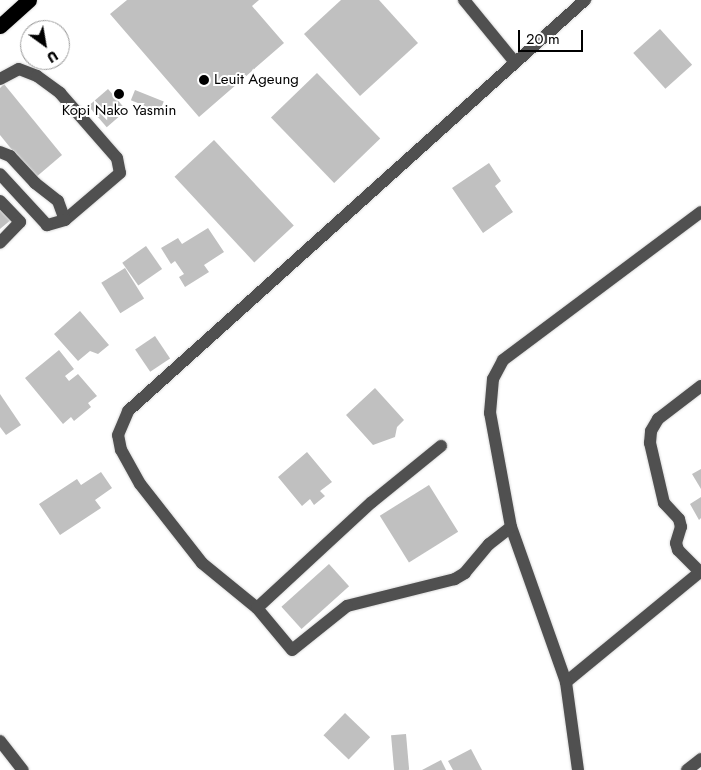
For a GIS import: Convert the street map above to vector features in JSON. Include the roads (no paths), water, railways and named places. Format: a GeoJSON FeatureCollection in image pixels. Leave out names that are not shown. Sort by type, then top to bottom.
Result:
{"type":"FeatureCollection","features":[{"type":"Feature","properties":{"kind":"highway"},"geometry":{"type":"LineString","coordinates":[[0,26],[29,0]]}},
{"type":"Feature","properties":{"kind":"street"},"geometry":{"type":"LineString","coordinates":[[464,0],[514,62]]}},
{"type":"Feature","properties":{"kind":"street"},"geometry":{"type":"LineString","coordinates":[[511,527],[489,544],[465,573],[455,579],[347,606],[292,650],[257,608],[202,562],[140,484],[121,450],[118,435],[121,422],[128,411],[585,0]]}},
{"type":"Feature","properties":{"kind":"street"},"geometry":{"type":"LineString","coordinates":[[0,78],[19,69],[37,76],[60,93],[117,158],[120,173],[65,220],[46,225],[0,174]]}},
{"type":"Feature","properties":{"kind":"street"},"geometry":{"type":"LineString","coordinates":[[0,152],[10,156],[35,183],[58,200],[65,220]]}},
{"type":"Feature","properties":{"kind":"street"},"geometry":{"type":"LineString","coordinates":[[0,200],[20,222],[0,243]]}},
{"type":"Feature","properties":{"kind":"street"},"geometry":{"type":"LineString","coordinates":[[578,770],[566,682],[511,527],[490,413],[492,379],[503,360],[701,212]]}},
{"type":"Feature","properties":{"kind":"street"},"geometry":{"type":"LineString","coordinates":[[566,682],[700,572],[678,550],[676,543],[681,527],[679,519],[664,503],[650,443],[651,431],[658,419],[701,386]]}},
{"type":"Feature","properties":{"kind":"street"},"geometry":{"type":"LineString","coordinates":[[257,608],[372,502],[441,446]]}},
{"type":"Feature","properties":{"kind":"street"},"geometry":{"type":"LineString","coordinates":[[0,741],[23,770]]}},
{"type":"Feature","properties":{"kind":"street"},"geometry":{"type":"LineString","coordinates":[[686,770],[701,759]]}},
{"type":"Feature","properties":{"kind":"place","name":"Leuit Ageung"},"geometry":{"type":"Point","coordinates":[204,80]}},
{"type":"Feature","properties":{"kind":"place","name":"Kopi Nako Yasmin"},"geometry":{"type":"Point","coordinates":[119,94]}}]}
